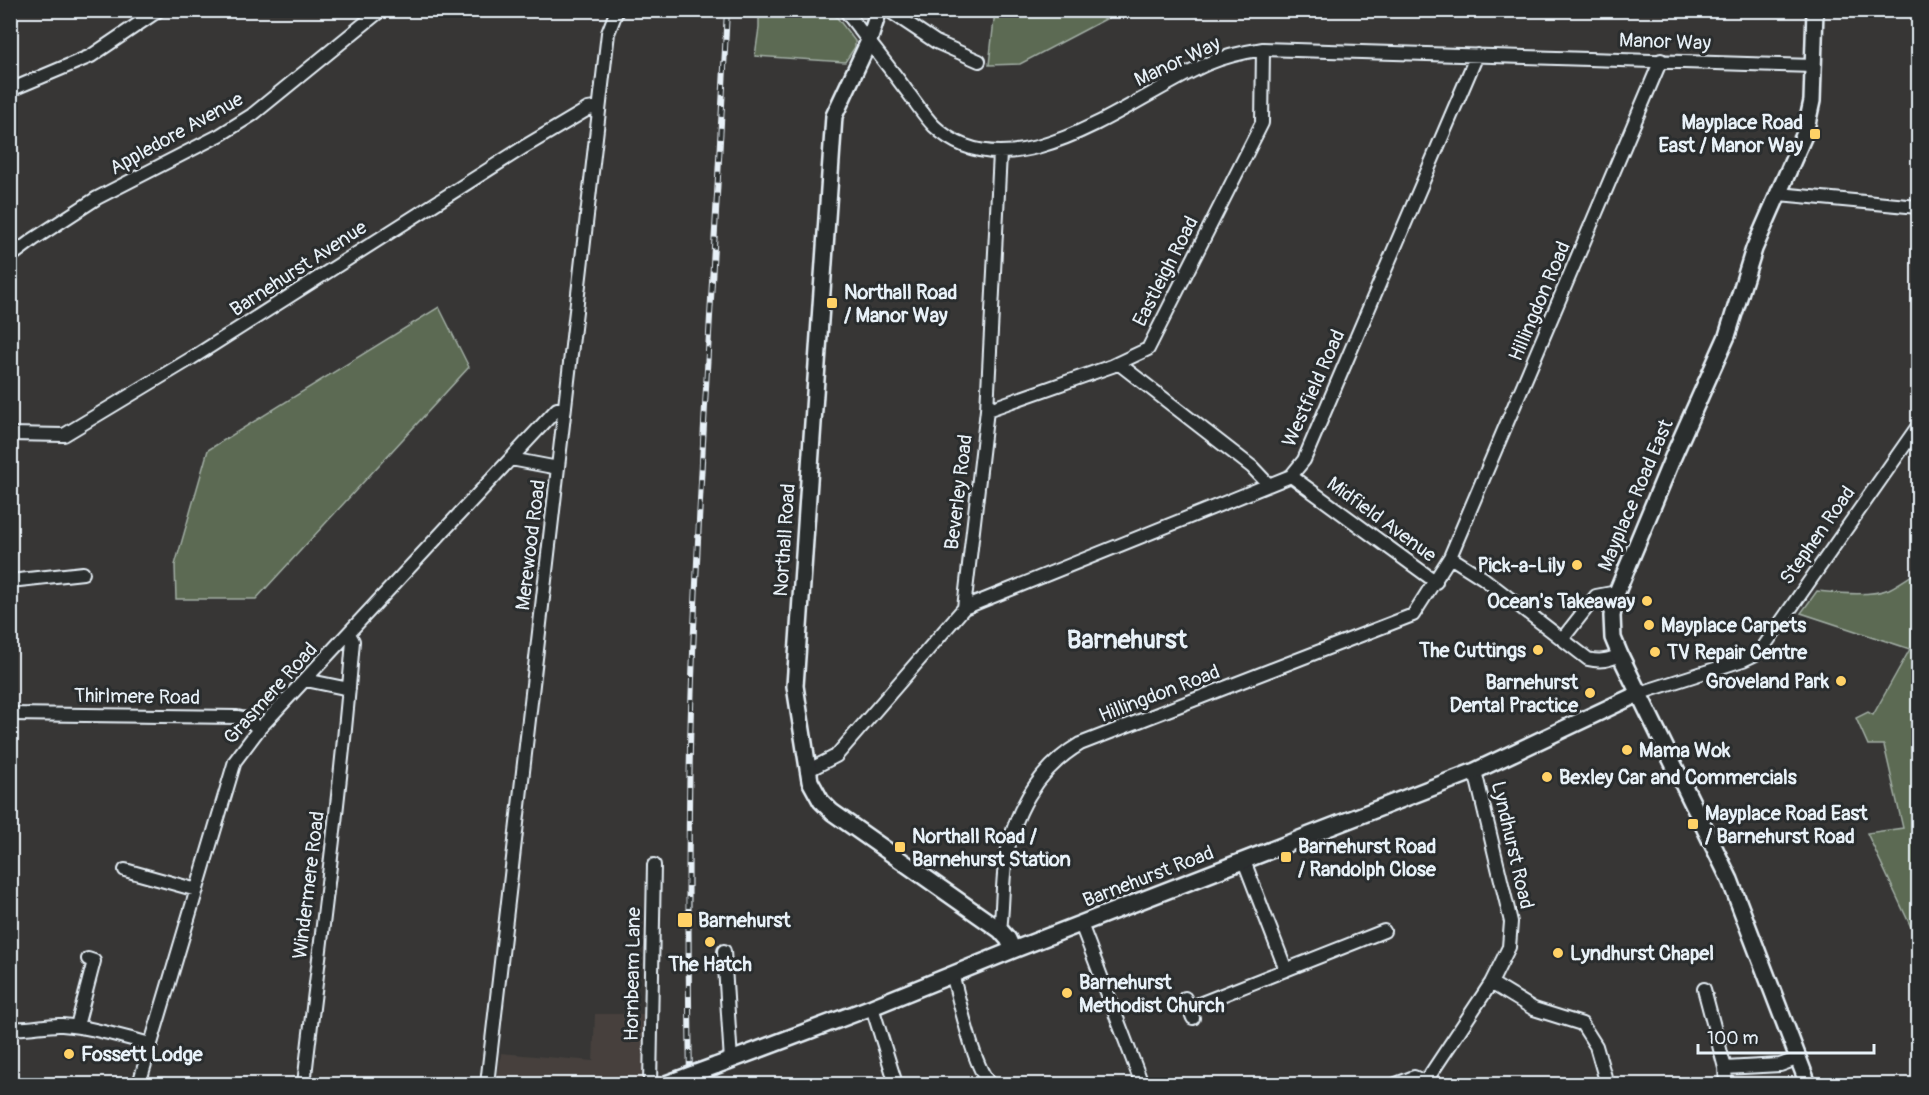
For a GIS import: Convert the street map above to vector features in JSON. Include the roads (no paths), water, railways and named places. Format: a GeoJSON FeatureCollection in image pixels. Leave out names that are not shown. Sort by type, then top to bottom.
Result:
{"type":"FeatureCollection","features":[{"type":"Feature","properties":{"kind":"street"},"geometry":{"type":"LineString","coordinates":[[10,90],[92,56],[159,10]]}},
{"type":"Feature","properties":{"kind":"street","name":"Appledore Avenue"},"geometry":{"type":"LineString","coordinates":[[10,257],[34,238],[97,198],[220,135],[252,115],[381,10]]}},
{"type":"Feature","properties":{"kind":"street","name":"Merewood Road"},"geometry":{"type":"LineString","coordinates":[[487,1084],[599,107],[608,33],[617,10]]}},
{"type":"Feature","properties":{"kind":"street","name":"Manor Way"},"geometry":{"type":"LineString","coordinates":[[845,10],[933,125],[955,142],[982,151],[1000,153],[1046,145],[1078,132],[1207,64],[1237,54],[1263,49],[1814,66]]}},
{"type":"Feature","properties":{"kind":"street","name":"Northall Road"},"geometry":{"type":"LineString","coordinates":[[879,10],[869,41],[834,116],[795,686],[807,771],[813,789],[832,812],[1000,930],[1008,939],[1013,950]]}},
{"type":"Feature","properties":{"kind":"street"},"geometry":{"type":"LineString","coordinates":[[888,10],[936,42],[979,61]]}},
{"type":"Feature","properties":{"kind":"street","name":"Mayplace Road East"},"geometry":{"type":"LineString","coordinates":[[1808,1084],[1800,1058],[1730,880],[1620,655],[1613,638],[1612,616],[1617,592],[1673,457],[1727,336],[1754,249],[1805,134],[1812,101],[1815,10]]}},
{"type":"Feature","properties":{"kind":"street","name":"Eastleigh Road"},"geometry":{"type":"LineString","coordinates":[[987,410],[1118,363],[1148,349],[1262,123],[1263,49]]}},
{"type":"Feature","properties":{"kind":"street","name":"Westfield Road"},"geometry":{"type":"LineString","coordinates":[[964,609],[1292,476],[1304,460],[1477,55]]}},
{"type":"Feature","properties":{"kind":"street","name":"Hillingdon Road"},"geometry":{"type":"LineString","coordinates":[[1450,557],[1661,60]]}},
{"type":"Feature","properties":{"kind":"street","name":"Barnehurst Avenue"},"geometry":{"type":"LineString","coordinates":[[10,434],[64,435],[192,358],[524,147],[588,109],[599,107]]}},
{"type":"Feature","properties":{"kind":"street","name":"Beverley Road"},"geometry":{"type":"LineString","coordinates":[[964,609],[987,410],[1000,153]]}},
{"type":"Feature","properties":{"kind":"street"},"geometry":{"type":"LineString","coordinates":[[1779,194],[1918,207]]}},
{"type":"Feature","properties":{"kind":"street"},"geometry":{"type":"LineString","coordinates":[[1118,363],[1252,467],[1269,485]]}},
{"type":"Feature","properties":{"kind":"street","name":"Grasmere Road"},"geometry":{"type":"LineString","coordinates":[[139,1084],[235,761],[259,729],[557,409],[565,407]]}},
{"type":"Feature","properties":{"kind":"street","name":"Stephen Road"},"geometry":{"type":"LineString","coordinates":[[1640,693],[1743,660],[1760,652],[1918,426]]}},
{"type":"Feature","properties":{"kind":"street"},"geometry":{"type":"LineString","coordinates":[[511,459],[558,468]]}},
{"type":"Feature","properties":{"kind":"street","name":"Midfield Avenue"},"geometry":{"type":"LineString","coordinates":[[1292,476],[1436,582],[1450,557],[1483,578],[1588,658],[1597,661],[1608,660],[1620,655]]}},
{"type":"Feature","properties":{"kind":"street"},"geometry":{"type":"LineString","coordinates":[[10,581],[83,573]]}},
{"type":"Feature","properties":{"kind":"street","name":"Hillingdon Road"},"geometry":{"type":"LineString","coordinates":[[1000,930],[1004,905],[1005,867],[1012,831],[1026,800],[1047,770],[1065,753],[1080,744],[1413,615],[1436,582]]}},
{"type":"Feature","properties":{"kind":"street"},"geometry":{"type":"LineString","coordinates":[[1563,638],[1596,596],[1617,592]]}},
{"type":"Feature","properties":{"kind":"street"},"geometry":{"type":"LineString","coordinates":[[807,771],[836,756],[964,609]]}},
{"type":"Feature","properties":{"kind":"street","name":"Windermere Road"},"geometry":{"type":"LineString","coordinates":[[304,1084],[349,689],[353,641],[349,634]]}},
{"type":"Feature","properties":{"kind":"street"},"geometry":{"type":"LineString","coordinates":[[306,680],[349,689]]}},
{"type":"Feature","properties":{"kind":"street","name":"Barnehurst Road"},"geometry":{"type":"LineString","coordinates":[[666,1084],[872,1007],[1475,771],[1640,693]]}},
{"type":"Feature","properties":{"kind":"street","name":"Thirlmere Road"},"geometry":{"type":"LineString","coordinates":[[10,714],[237,717],[247,719],[259,729]]}},
{"type":"Feature","properties":{"kind":"street","name":"Lyndhurst Road"},"geometry":{"type":"LineString","coordinates":[[1425,1083],[1491,983],[1509,948],[1511,922],[1475,771]]}},
{"type":"Feature","properties":{"kind":"street"},"geometry":{"type":"LineString","coordinates":[[1244,861],[1286,970]]}},
{"type":"Feature","properties":{"kind":"street","name":"Hornbeam Lane"},"geometry":{"type":"LineString","coordinates":[[650,1084],[654,865]]}},
{"type":"Feature","properties":{"kind":"street"},"geometry":{"type":"LineString","coordinates":[[126,870],[197,890]]}},
{"type":"Feature","properties":{"kind":"street"},"geometry":{"type":"LineString","coordinates":[[1081,924],[1142,1084]]}},
{"type":"Feature","properties":{"kind":"street"},"geometry":{"type":"LineString","coordinates":[[1189,1008],[1384,931]]}},
{"type":"Feature","properties":{"kind":"street"},"geometry":{"type":"LineString","coordinates":[[724,951],[731,1061]]}},
{"type":"Feature","properties":{"kind":"street"},"geometry":{"type":"LineString","coordinates":[[77,1026],[94,961],[88,959]]}},
{"type":"Feature","properties":{"kind":"street"},"geometry":{"type":"LineString","coordinates":[[952,974],[977,1063],[984,1078],[990,1084]]}},
{"type":"Feature","properties":{"kind":"street"},"geometry":{"type":"LineString","coordinates":[[1491,983],[1534,1009],[1582,1024],[1596,1046],[1607,1084]]}},
{"type":"Feature","properties":{"kind":"street"},"geometry":{"type":"LineString","coordinates":[[1704,989],[1725,1068],[1726,1084]]}},
{"type":"Feature","properties":{"kind":"street"},"geometry":{"type":"LineString","coordinates":[[872,1007],[896,1084]]}},
{"type":"Feature","properties":{"kind":"street"},"geometry":{"type":"LineString","coordinates":[[10,1028],[77,1026],[151,1044]]}},
{"type":"Feature","properties":{"kind":"street"},"geometry":{"type":"LineString","coordinates":[[1725,1068],[1780,1065],[1800,1058]]}},
{"type":"Feature","properties":{"kind":"street"},"geometry":{"type":"LineString","coordinates":[[1396,1084],[1414,1077],[1425,1083]]}},
{"type":"Feature","properties":{"kind":"railway"},"geometry":{"type":"LineString","coordinates":[[690,1084],[688,882],[692,679],[727,10]]}},
{"type":"Feature","properties":{"kind":"place","name":"Mayplace Road East / Manor Way"},"geometry":{"type":"Point","coordinates":[1815,134]}},
{"type":"Feature","properties":{"kind":"place","name":"Northall Road / Manor Way"},"geometry":{"type":"Point","coordinates":[832,303]}},
{"type":"Feature","properties":{"kind":"place","name":"Pick-a-Lily"},"geometry":{"type":"Point","coordinates":[1577,565]}},
{"type":"Feature","properties":{"kind":"place","name":"Ocean's Takeaway"},"geometry":{"type":"Point","coordinates":[1647,601]}},
{"type":"Feature","properties":{"kind":"place","name":"Mayplace Carpets"},"geometry":{"type":"Point","coordinates":[1649,625]}},
{"type":"Feature","properties":{"kind":"place","name":"The Cuttings"},"geometry":{"type":"Point","coordinates":[1538,650]}},
{"type":"Feature","properties":{"kind":"place","name":"TV Repair Centre"},"geometry":{"type":"Point","coordinates":[1655,652]}},
{"type":"Feature","properties":{"kind":"place","name":"Groveland Park"},"geometry":{"type":"Point","coordinates":[1841,681]}},
{"type":"Feature","properties":{"kind":"place","name":"Barnehurst Dental Practice"},"geometry":{"type":"Point","coordinates":[1590,693]}},
{"type":"Feature","properties":{"kind":"place","name":"Mama Wok"},"geometry":{"type":"Point","coordinates":[1627,750]}},
{"type":"Feature","properties":{"kind":"place","name":"Bexley Car and Commercials"},"geometry":{"type":"Point","coordinates":[1547,777]}},
{"type":"Feature","properties":{"kind":"place","name":"Mayplace Road East / Barnehurst Road"},"geometry":{"type":"Point","coordinates":[1693,824]}},
{"type":"Feature","properties":{"kind":"place","name":"Northall Road / Barnehurst Station"},"geometry":{"type":"Point","coordinates":[900,847]}},
{"type":"Feature","properties":{"kind":"place","name":"Barnehurst Road / Randolph Close"},"geometry":{"type":"Point","coordinates":[1286,857]}},
{"type":"Feature","properties":{"kind":"place","name":"Barnehurst"},"geometry":{"type":"Point","coordinates":[685,920]}},
{"type":"Feature","properties":{"kind":"place","name":"The Hatch"},"geometry":{"type":"Point","coordinates":[710,942]}},
{"type":"Feature","properties":{"kind":"place","name":"Lyndhurst Chapel"},"geometry":{"type":"Point","coordinates":[1558,953]}},
{"type":"Feature","properties":{"kind":"place","name":"Barnehurst Methodist Church"},"geometry":{"type":"Point","coordinates":[1067,993]}},
{"type":"Feature","properties":{"kind":"place","name":"Fossett Lodge"},"geometry":{"type":"Point","coordinates":[69,1054]}},
{"type":"Feature","properties":{"kind":"district","name":"Barnehurst"},"geometry":{"type":"Point","coordinates":[1127,639]}}]}
